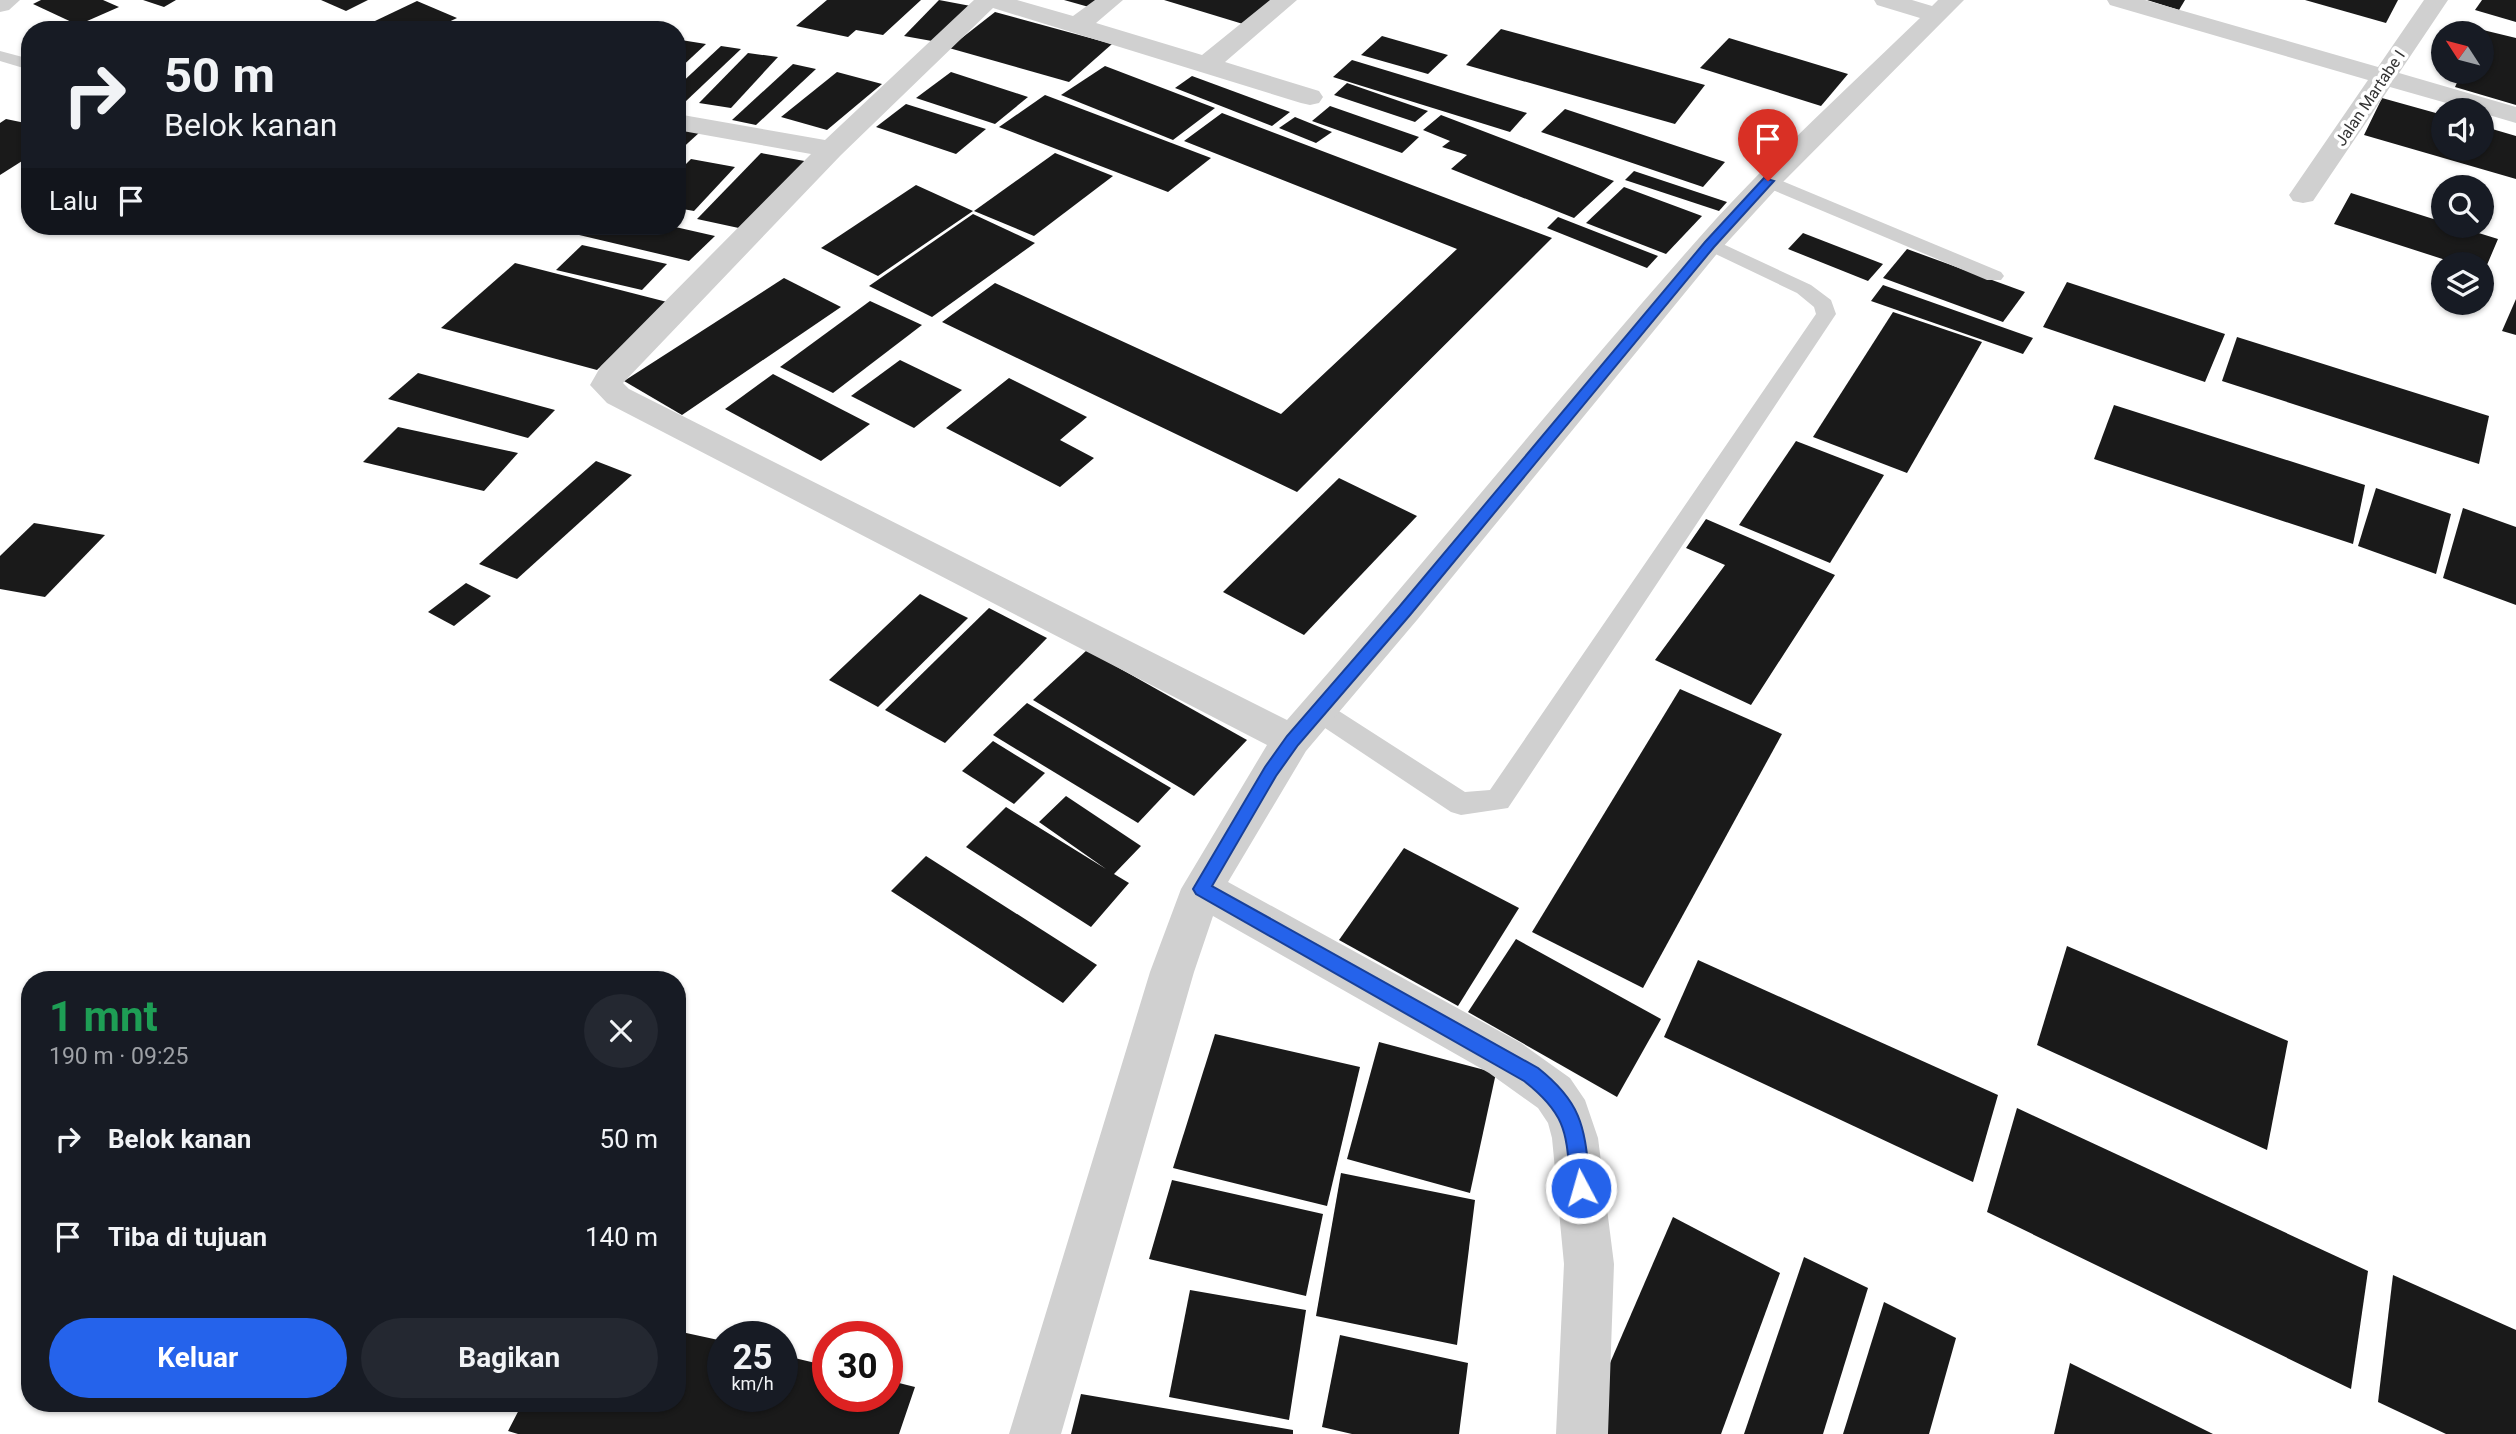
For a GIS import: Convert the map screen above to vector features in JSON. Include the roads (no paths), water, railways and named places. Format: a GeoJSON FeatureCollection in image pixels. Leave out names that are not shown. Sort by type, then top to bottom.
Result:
{"type":"FeatureCollection","features":[{"type":"Feature","properties":{"kind":"street"},"geometry":{"type":"LineString","coordinates":[[0,5],[8,0]]}},
{"type":"Feature","properties":{"kind":"street"},"geometry":{"type":"LineString","coordinates":[[1292,740],[618,396],[606,385],[612,373],[831,149],[990,0],[1310,97]]}},
{"type":"Feature","properties":{"kind":"street"},"geometry":{"type":"LineString","coordinates":[[1077,25],[1111,0]]}},
{"type":"Feature","properties":{"kind":"street"},"geometry":{"type":"LineString","coordinates":[[1206,64],[1285,0]]}},
{"type":"Feature","properties":{"kind":"street"},"geometry":{"type":"LineString","coordinates":[[1886,0],[1944,7]]}},
{"type":"Feature","properties":{"kind":"street"},"geometry":{"type":"LineString","coordinates":[[2119,0],[2516,115]]}},
{"type":"Feature","properties":{"kind":"street","name":"Jalan Martabe I"},"geometry":{"type":"LineString","coordinates":[[2303,195],[2436,0]]}},
{"type":"Feature","properties":{"kind":"street"},"geometry":{"type":"LineString","coordinates":[[1035,1434],[1171,972],[1202,889],[1270,771],[1292,740],[1710,244],[1768,181],[1944,7]]}},
{"type":"Feature","properties":{"kind":"street"},"geometry":{"type":"LineString","coordinates":[[686,124],[831,149]]}},
{"type":"Feature","properties":{"kind":"street"},"geometry":{"type":"LineString","coordinates":[[1202,889],[1505,1058],[1554,1093],[1569,1115],[1576,1138],[1589,1264],[1582,1434]]}},
{"type":"Feature","properties":{"kind":"lane"},"geometry":{"type":"LineString","coordinates":[[0,56],[21,62]]}},
{"type":"Feature","properties":{"kind":"lane"},"geometry":{"type":"LineString","coordinates":[[1768,181],[1994,276]]}},
{"type":"Feature","properties":{"kind":"lane"},"geometry":{"type":"LineString","coordinates":[[1319,711],[1461,804],[1498,800],[1826,314],[1824,304],[1804,289],[1710,244]]}}]}
